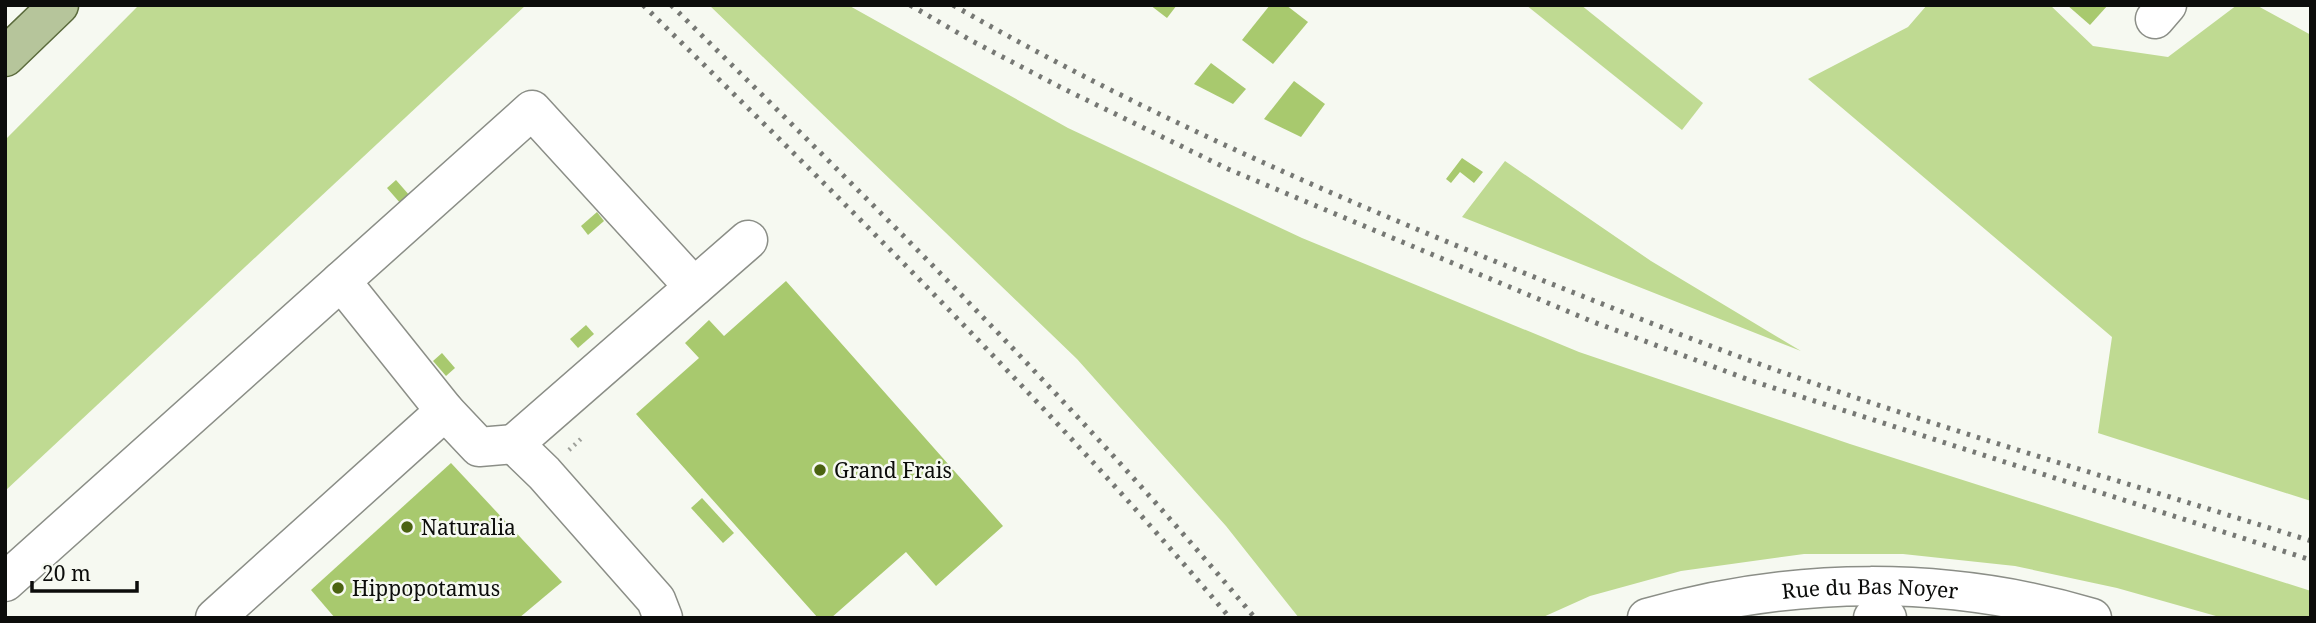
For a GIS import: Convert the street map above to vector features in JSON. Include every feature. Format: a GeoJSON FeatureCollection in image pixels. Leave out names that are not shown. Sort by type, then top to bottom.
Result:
{"type":"FeatureCollection","features":[{"type":"Feature","properties":{"kind":"main road"},"geometry":{"type":"LineString","coordinates":[[5,57],[59,5]]}},
{"type":"Feature","properties":{"kind":"street"},"geometry":{"type":"LineString","coordinates":[[5,582],[532,110],[694,288]]}},
{"type":"Feature","properties":{"kind":"street"},"geometry":{"type":"LineString","coordinates":[[341,282],[445,411],[479,447],[514,444],[748,240]]}},
{"type":"Feature","properties":{"kind":"street"},"geometry":{"type":"LineString","coordinates":[[215,618],[445,411]]}},
{"type":"Feature","properties":{"kind":"street"},"geometry":{"type":"LineString","coordinates":[[514,444],[544,473],[656,600],[663,618]]}},
{"type":"Feature","properties":{"kind":"street","name":"Rue du Bas Noyer"},"geometry":{"type":"LineString","coordinates":[[1647,618],[1709,603],[1796,589],[1899,586],[1999,596],[2092,618]]}},
{"type":"Feature","properties":{"kind":"street","name":"Rue du Bas Noyer"},"geometry":{"type":"LineString","coordinates":[[1873,618],[1887,618]]}},
{"type":"Feature","properties":{"kind":"path"},"geometry":{"type":"LineString","coordinates":[[544,473],[586,434]]}},
{"type":"Feature","properties":{"kind":"green space"},"geometry":{"type":"Polygon","coordinates":[[[139,5],[526,5],[5,491],[5,140],[139,5]]]}},
{"type":"Feature","properties":{"kind":"green space"},"geometry":{"type":"Polygon","coordinates":[[[709,5],[848,5],[1068,128],[1302,238],[1579,352],[1850,444],[2311,591],[2311,618],[2223,618],[2117,588],[2015,566],[1903,554],[1804,554],[1681,571],[1590,596],[1541,618],[1299,618],[1226,526],[1077,359],[709,5]]]}},
{"type":"Feature","properties":{"kind":"green space"},"geometry":{"type":"Polygon","coordinates":[[[1526,5],[1581,5],[1703,103],[1682,130],[1526,5]]]}},
{"type":"Feature","properties":{"kind":"green space"},"geometry":{"type":"Polygon","coordinates":[[[1927,5],[2050,5],[2093,46],[2168,57],[2237,5],[2256,5],[2311,35],[2311,501],[2098,433],[2112,337],[1808,79],[1908,27],[1927,5]]]}},
{"type":"Feature","properties":{"kind":"green space"},"geometry":{"type":"Polygon","coordinates":[[[1505,161],[1651,261],[1801,351],[1462,217],[1505,161]]]}},
{"type":"Feature","properties":{"kind":"building"},"geometry":{"type":"Polygon","coordinates":[[[1150,5],[1177,5],[1167,18],[1150,5]]]}},
{"type":"Feature","properties":{"kind":"building"},"geometry":{"type":"Polygon","coordinates":[[[1270,5],[1286,5],[1308,22],[1273,64],[1242,40],[1270,5]]]}},
{"type":"Feature","properties":{"kind":"building"},"geometry":{"type":"Polygon","coordinates":[[[2067,5],[2108,5],[2090,25],[2067,5]]]}},
{"type":"Feature","properties":{"kind":"building"},"geometry":{"type":"Polygon","coordinates":[[[1211,63],[1246,89],[1233,104],[1194,84],[1211,63]]]}},
{"type":"Feature","properties":{"kind":"building"},"geometry":{"type":"Polygon","coordinates":[[[1294,81],[1325,104],[1301,137],[1264,119],[1294,81]]]}},
{"type":"Feature","properties":{"kind":"building"},"geometry":{"type":"Polygon","coordinates":[[[1462,158],[1483,172],[1474,183],[1460,172],[1451,183],[1446,179],[1462,158]]]}},
{"type":"Feature","properties":{"kind":"building"},"geometry":{"type":"Polygon","coordinates":[[[396,180],[410,196],[401,204],[387,188],[396,180]]]}},
{"type":"Feature","properties":{"kind":"building"},"geometry":{"type":"Polygon","coordinates":[[[597,212],[604,221],[588,235],[581,226],[597,212]]]}},
{"type":"Feature","properties":{"kind":"building","name":"Grand Frais"},"geometry":{"type":"Polygon","coordinates":[[[786,281],[1003,526],[936,586],[906,552],[831,618],[818,618],[636,414],[699,358],[685,343],[709,320],[724,336],[786,281]]]}},
{"type":"Feature","properties":{"kind":"building"},"geometry":{"type":"Polygon","coordinates":[[[586,325],[594,334],[578,348],[570,339],[586,325]]]}},
{"type":"Feature","properties":{"kind":"building"},"geometry":{"type":"Polygon","coordinates":[[[442,353],[455,368],[446,376],[433,361],[442,353]]]}},
{"type":"Feature","properties":{"kind":"building"},"geometry":{"type":"Polygon","coordinates":[[[451,463],[562,582],[519,618],[335,618],[311,590],[451,463]]]}},
{"type":"Feature","properties":{"kind":"building"},"geometry":{"type":"Polygon","coordinates":[[[702,498],[734,533],[723,543],[691,508],[702,498]]]}},
{"type":"Feature","properties":{"kind":"railway"},"geometry":{"type":"LineString","coordinates":[[643,5],[944,304],[1161,537],[1230,618]]}},
{"type":"Feature","properties":{"kind":"railway"},"geometry":{"type":"LineString","coordinates":[[671,5],[1044,381],[1186,537],[1255,618]]}},
{"type":"Feature","properties":{"kind":"railway"},"geometry":{"type":"LineString","coordinates":[[910,5],[1062,88],[1228,169],[1591,321],[1752,381],[2311,560]]}},
{"type":"Feature","properties":{"kind":"railway"},"geometry":{"type":"LineString","coordinates":[[953,5],[1168,118],[1315,186],[1539,279],[1729,353],[1857,398],[2311,541]]}},
{"type":"Feature","properties":{"kind":"place","name":"Grand Frais"},"geometry":{"type":"Point","coordinates":[820,470]}},
{"type":"Feature","properties":{"kind":"place","name":"Naturalia"},"geometry":{"type":"Point","coordinates":[407,527]}},
{"type":"Feature","properties":{"kind":"place","name":"Hippopotamus"},"geometry":{"type":"Point","coordinates":[338,588]}}]}
